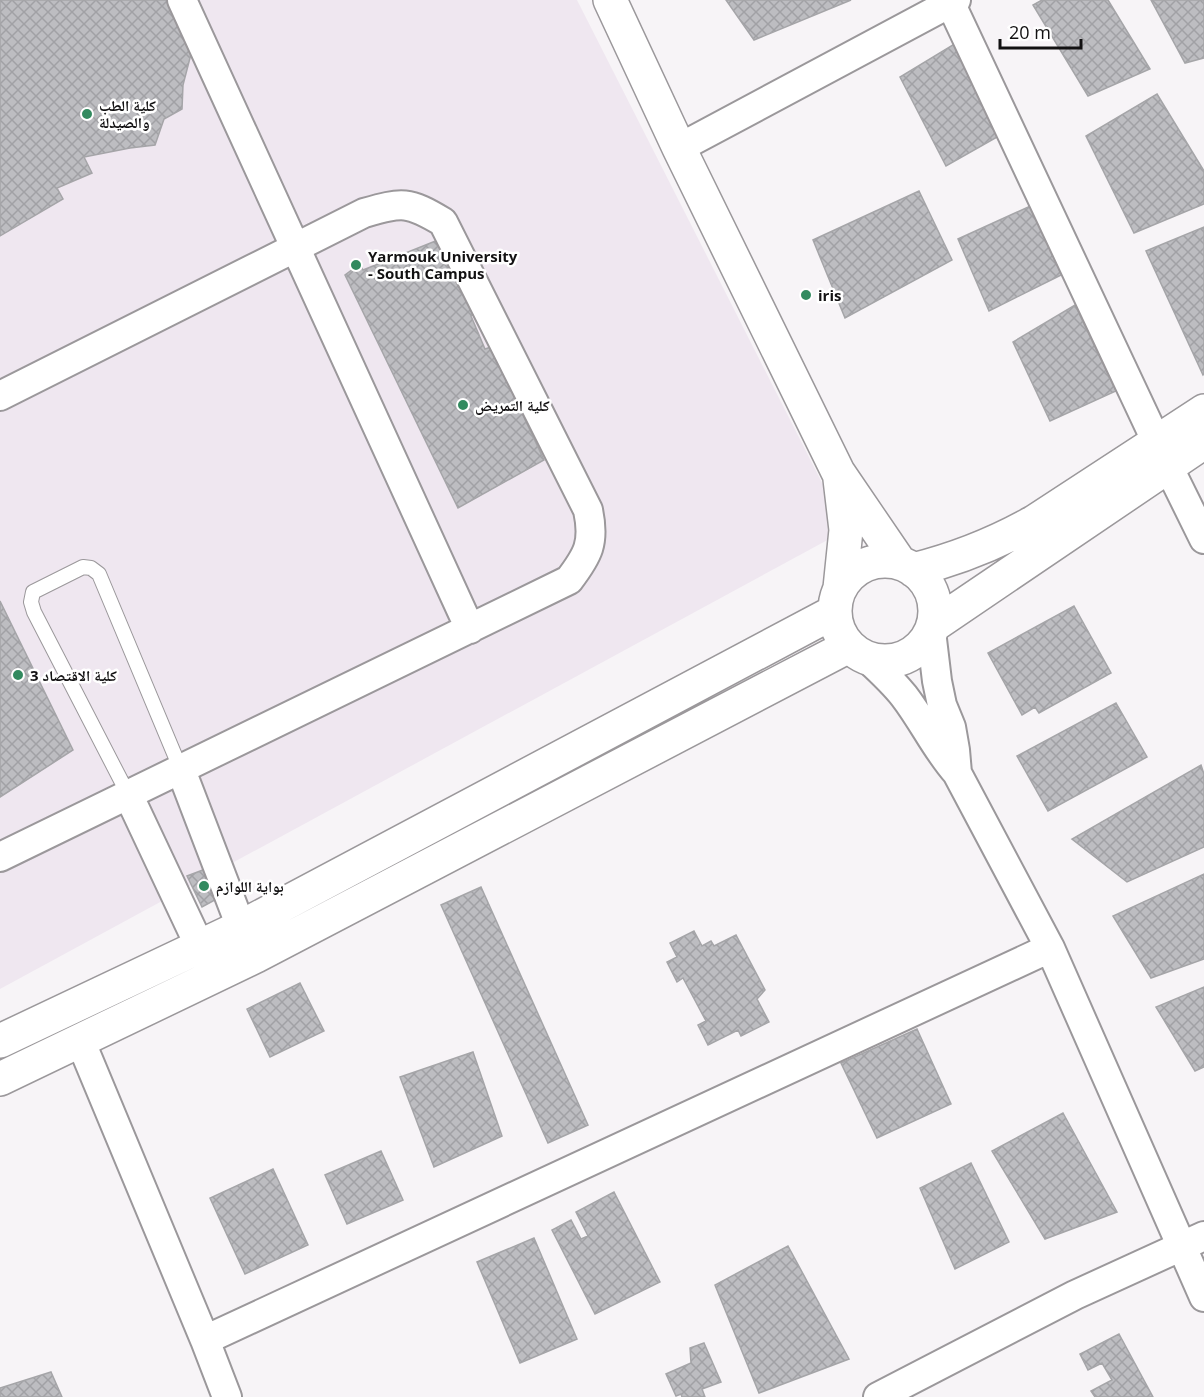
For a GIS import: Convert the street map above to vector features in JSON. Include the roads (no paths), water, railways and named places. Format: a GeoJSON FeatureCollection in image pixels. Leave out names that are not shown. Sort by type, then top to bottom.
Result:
{"type":"FeatureCollection","features":[{"type":"Feature","properties":{"kind":"street"},"geometry":{"type":"LineString","coordinates":[[182,0],[470,628]]}},
{"type":"Feature","properties":{"kind":"street"},"geometry":{"type":"LineString","coordinates":[[610,0],[679,148],[838,472],[907,566],[925,580],[932,594],[935,610],[932,628],[937,681],[942,705],[951,727],[956,750],[957,773]]}},
{"type":"Feature","properties":{"kind":"street"},"geometry":{"type":"LineString","coordinates":[[679,148],[952,1],[1162,455],[1204,539]]}},
{"type":"Feature","properties":{"kind":"street"},"geometry":{"type":"LineString","coordinates":[[0,396],[364,213],[387,206],[405,204],[422,209],[443,222],[588,510],[592,528],[591,542],[584,561],[569,580],[0,857]]}},
{"type":"Feature","properties":{"kind":"street"},"geometry":{"type":"LineString","coordinates":[[0,1079],[256,956],[858,653],[887,662],[905,657],[921,647],[932,628],[1162,455],[1204,411]]}},
{"type":"Feature","properties":{"kind":"street"},"geometry":{"type":"LineString","coordinates":[[0,1041],[241,927],[837,600],[851,574],[866,564],[883,561],[907,566],[955,559],[1005,538],[1162,455],[1204,442]]}},
{"type":"Feature","properties":{"kind":"street"},"geometry":{"type":"LineString","coordinates":[[838,472],[846,530],[837,600],[838,631],[858,653],[888,677],[905,697],[943,756],[957,773],[1050,948],[1193,1241],[1204,1297]]}},
{"type":"Feature","properties":{"kind":"street"},"geometry":{"type":"LineString","coordinates":[[181,770],[241,927],[256,956]]}},
{"type":"Feature","properties":{"kind":"street"},"geometry":{"type":"LineString","coordinates":[[128,794],[213,976]]}},
{"type":"Feature","properties":{"kind":"street"},"geometry":{"type":"LineString","coordinates":[[205,1340],[1050,948]]}},
{"type":"Feature","properties":{"kind":"street"},"geometry":{"type":"LineString","coordinates":[[80,1040],[205,1340],[226,1397]]}},
{"type":"Feature","properties":{"kind":"street"},"geometry":{"type":"LineString","coordinates":[[878,1397],[1075,1295],[1193,1241]]}},
{"type":"Feature","properties":{"kind":"lane"},"geometry":{"type":"LineString","coordinates":[[128,794],[34,612],[31,602],[33,592],[83,567],[91,568],[99,574],[181,770]]}},
{"type":"Feature","properties":{"kind":"place","name":"كلية الطب والصيدلة"},"geometry":{"type":"Point","coordinates":[87,114]}},
{"type":"Feature","properties":{"kind":"place","name":"Yarmouk University - South Campus"},"geometry":{"type":"Point","coordinates":[356,265]}},
{"type":"Feature","properties":{"kind":"place","name":"iris"},"geometry":{"type":"Point","coordinates":[806,295]}},
{"type":"Feature","properties":{"kind":"place","name":"كلية التمريض"},"geometry":{"type":"Point","coordinates":[463,405]}},
{"type":"Feature","properties":{"kind":"place","name":"كلية الاقتصاد 3"},"geometry":{"type":"Point","coordinates":[18,675]}},
{"type":"Feature","properties":{"kind":"place","name":"بواية اللوازم"},"geometry":{"type":"Point","coordinates":[204,886]}}]}
